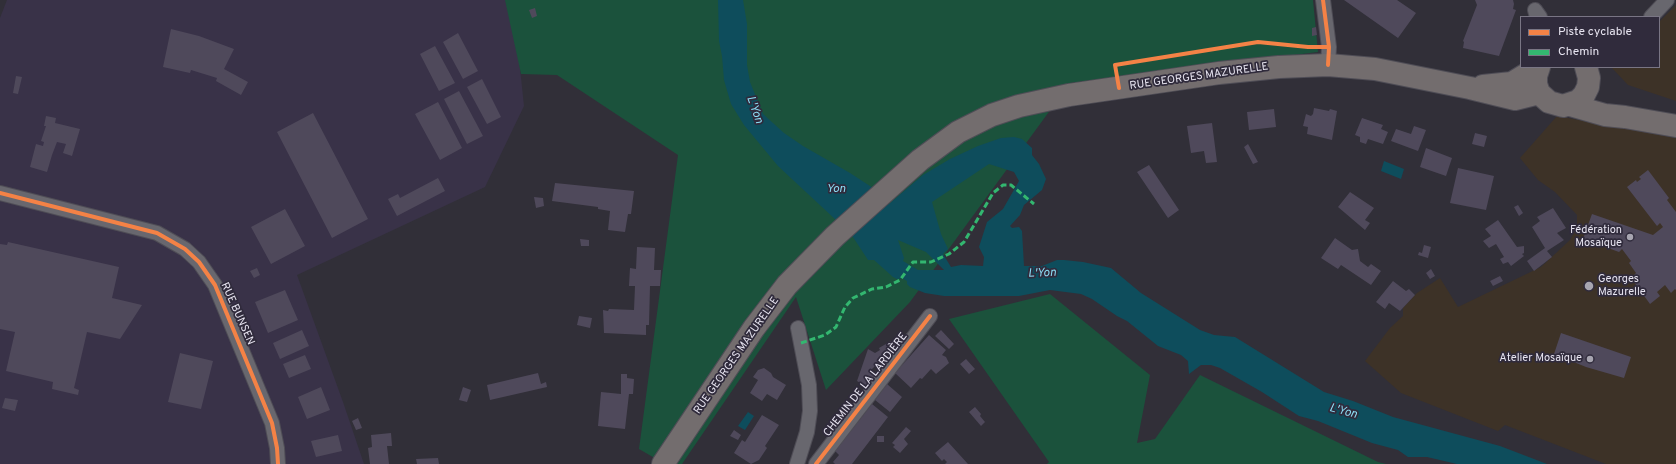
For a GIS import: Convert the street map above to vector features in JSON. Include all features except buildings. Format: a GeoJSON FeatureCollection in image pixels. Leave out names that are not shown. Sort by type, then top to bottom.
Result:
{"type":"FeatureCollection","features":[{"type":"Feature","properties":{"kind":"main road","name":"RUE GEORGES MAZURELLE"},"geometry":{"type":"LineString","coordinates":[[663,464],[754,328],[786,285],[882,192],[920,160],[958,132],[992,115],[1019,106],[1069,95],[1219,73],[1279,66],[1328,65],[1375,69],[1470,88],[1514,99],[1539,93]]}},
{"type":"Feature","properties":{"kind":"main road","name":"RUE GEORGES MAZURELLE"},"geometry":{"type":"LineString","coordinates":[[1470,88],[1512,83],[1537,68]]}},
{"type":"Feature","properties":{"kind":"main road"},"geometry":{"type":"LineString","coordinates":[[1539,68],[1536,76],[1536,84],[1539,93],[1549,102],[1556,105],[1570,105],[1605,115],[1626,117],[1676,126]]}},
{"type":"Feature","properties":{"kind":"main road"},"geometry":{"type":"LineString","coordinates":[[1570,105],[1578,101],[1584,94],[1590,75]]}},
{"type":"Feature","properties":{"kind":"main road"},"geometry":{"type":"LineString","coordinates":[[1590,75],[1601,104],[1626,117]]}},
{"type":"Feature","properties":{"kind":"street"},"geometry":{"type":"LineString","coordinates":[[1323,0],[1329,47],[1328,65]]}},
{"type":"Feature","properties":{"kind":"street"},"geometry":{"type":"LineString","coordinates":[[1651,16],[1667,0]]}},
{"type":"Feature","properties":{"kind":"street","name":"RUE BUNSEN"},"geometry":{"type":"LineString","coordinates":[[0,193],[157,233],[185,249],[199,262],[216,285],[272,424],[277,448],[278,464]]}},
{"type":"Feature","properties":{"kind":"street","name":"CHEMIN DE LA LARDIÈRE"},"geometry":{"type":"LineString","coordinates":[[816,464],[930,316]]}},
{"type":"Feature","properties":{"kind":"street","name":"CHEMIN DE LA LARDIÈRE"},"geometry":{"type":"LineString","coordinates":[[797,464],[807,432],[810,411],[809,385],[798,328]]}},
{"type":"Feature","properties":{"kind":"shaded area"},"geometry":{"type":"Polygon","coordinates":[[[7,0],[510,0],[515,21],[524,106],[485,187],[297,275],[364,464],[0,464],[0,18],[7,0]]]}},
{"type":"Feature","properties":{"kind":"shaded area"},"geometry":{"type":"Polygon","coordinates":[[[1676,5],[1676,101],[1628,85],[1612,68],[1660,68],[1660,21],[1676,5]]]}},
{"type":"Feature","properties":{"kind":"shaded area","name":"Georges Mazurelle"},"geometry":{"type":"Polygon","coordinates":[[[1557,116],[1676,138],[1676,464],[1606,464],[1505,425],[1498,431],[1401,393],[1365,361],[1390,328],[1403,316],[1403,308],[1417,293],[1440,278],[1458,307],[1541,267],[1570,240],[1577,227],[1577,215],[1555,192],[1538,180],[1520,158],[1557,116]]]}},
{"type":"Feature","properties":{"kind":"green space"},"geometry":{"type":"Polygon","coordinates":[[[505,0],[1313,0],[1318,52],[1070,83],[910,302],[826,390],[796,297],[682,464],[665,464],[639,449],[678,155],[557,75],[521,74],[505,0]]]}},
{"type":"Feature","properties":{"kind":"green space"},"geometry":{"type":"Polygon","coordinates":[[[1050,294],[1150,375],[1137,443],[1155,439],[1200,375],[1378,462],[1386,464],[1047,464],[1049,462],[949,319],[1050,294]]]}},
{"type":"Feature","properties":{"kind":"water"},"geometry":{"type":"Polygon","coordinates":[[[718,0],[743,0],[747,24],[747,65],[750,82],[763,114],[784,133],[803,146],[873,188],[885,205],[889,204],[923,175],[950,159],[978,146],[1001,138],[1014,137],[1022,139],[1032,148],[1032,155],[1039,164],[1046,179],[1042,190],[1024,205],[1020,215],[1010,226],[1012,228],[1019,227],[1022,231],[1024,266],[1042,266],[1057,260],[1064,260],[1083,262],[1111,268],[1141,293],[1200,330],[1214,335],[1235,337],[1324,392],[1353,401],[1393,417],[1500,446],[1547,464],[1457,464],[1427,457],[1408,457],[1398,450],[1372,443],[1318,421],[1299,416],[1262,392],[1220,368],[1211,365],[1201,365],[1189,374],[1188,361],[1181,355],[1158,346],[1127,321],[1092,299],[1081,294],[1050,290],[1019,296],[944,296],[925,293],[910,287],[907,284],[907,281],[902,278],[897,279],[893,277],[874,260],[868,260],[851,234],[778,166],[744,125],[731,104],[724,80],[719,41],[718,0]],[[989,164],[932,202],[941,234],[948,249],[943,254],[951,267],[961,265],[983,266],[984,257],[979,247],[987,222],[1003,209],[1019,181],[1014,172],[989,164]],[[898,240],[904,258],[903,261],[918,270],[944,270],[926,252],[898,240]]]}},
{"type":"Feature","properties":{"kind":"water"},"geometry":{"type":"Polygon","coordinates":[[[1384,161],[1404,169],[1401,179],[1381,171],[1384,161]]]}},
{"type":"Feature","properties":{"kind":"water"},"geometry":{"type":"Polygon","coordinates":[[[748,412],[754,416],[745,430],[738,426],[748,412]]]}},
{"type":"Feature","properties":{"kind":"marked path"},"geometry":{"type":"LineString","coordinates":[[801,343],[825,335],[836,327],[845,307],[853,298],[872,289],[886,287],[900,280],[913,262],[931,262],[949,254],[964,242],[993,193],[1003,185],[1011,185],[1034,204]]}},
{"type":"Feature","properties":{"kind":"cycle path"},"geometry":{"type":"LineString","coordinates":[[1323,0],[1329,47],[1328,65]]}},
{"type":"Feature","properties":{"kind":"cycle path"},"geometry":{"type":"LineString","coordinates":[[1119,88],[1115,65],[1258,42],[1308,47],[1329,47]]}},
{"type":"Feature","properties":{"kind":"cycle path"},"geometry":{"type":"LineString","coordinates":[[0,193],[157,233],[185,249],[199,262],[215,285],[272,423],[277,448],[278,464]]}},
{"type":"Feature","properties":{"kind":"cycle path"},"geometry":{"type":"LineString","coordinates":[[816,464],[930,316]]}},
{"type":"Feature","properties":{"kind":"place","name":"Fédération Mosaïque"},"geometry":{"type":"Point","coordinates":[1630,237]}},
{"type":"Feature","properties":{"kind":"place","name":"Georges Mazurelle"},"geometry":{"type":"Point","coordinates":[1589,286]}},
{"type":"Feature","properties":{"kind":"place","name":"Atelier Mosaïque"},"geometry":{"type":"Point","coordinates":[1590,359]}},
{"type":"Feature","properties":{"kind":"water label","name":"L'Yon"},"geometry":{"type":"Point","coordinates":[754,110]}},
{"type":"Feature","properties":{"kind":"water label","name":"Yon"},"geometry":{"type":"Point","coordinates":[836,190]}},
{"type":"Feature","properties":{"kind":"water label","name":"L'Yon"},"geometry":{"type":"Point","coordinates":[1042,274]}},
{"type":"Feature","properties":{"kind":"water label","name":"L'Yon"},"geometry":{"type":"Point","coordinates":[1343,412]}}]}
